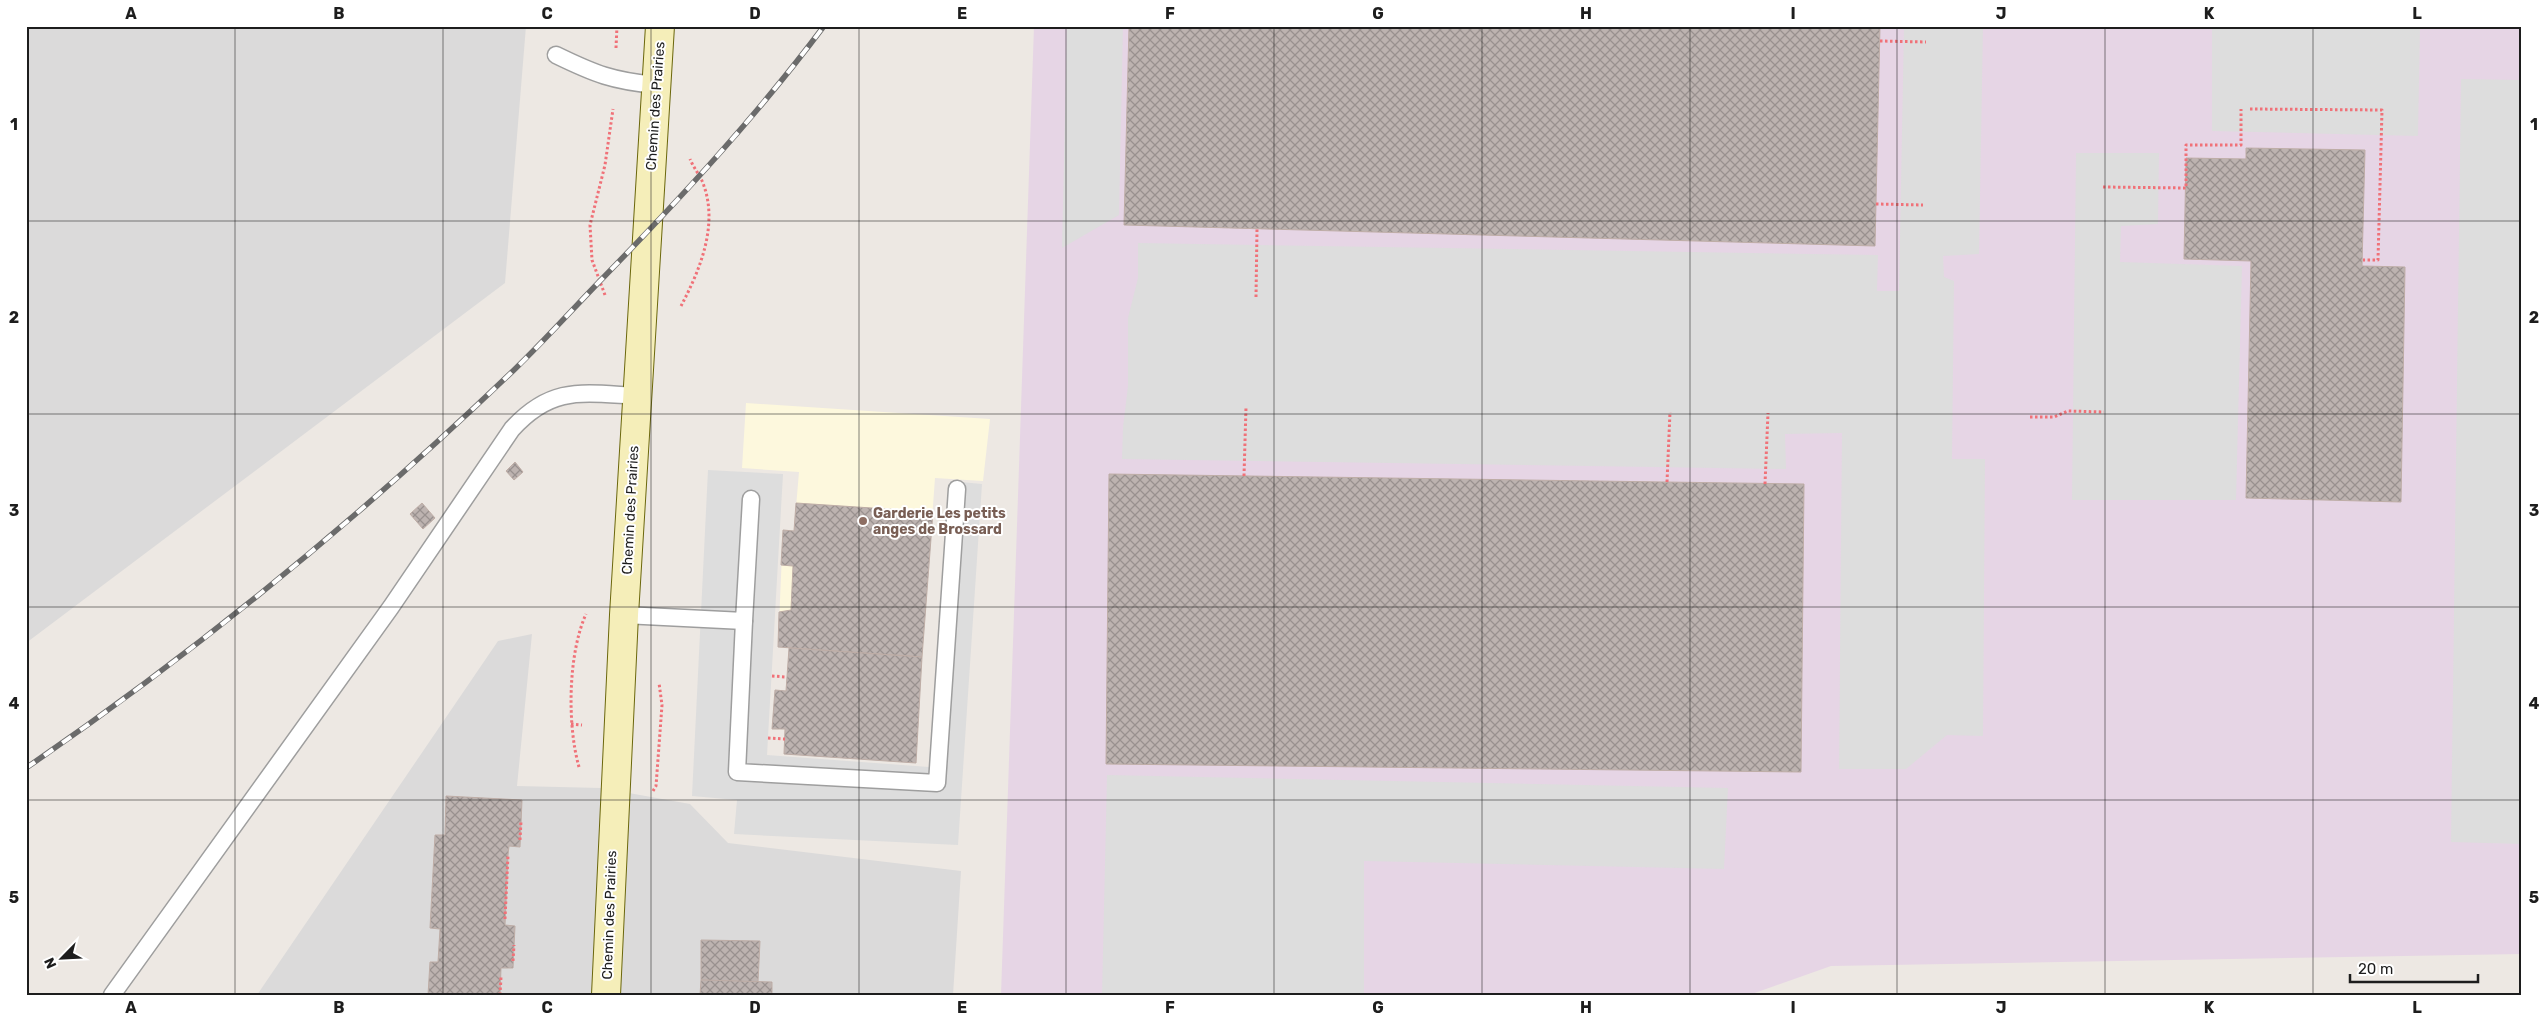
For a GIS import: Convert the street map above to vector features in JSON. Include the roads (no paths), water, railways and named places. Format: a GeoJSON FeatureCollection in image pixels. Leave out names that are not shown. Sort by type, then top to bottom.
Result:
{"type":"FeatureCollection","features":[{"type":"Feature","properties":{"kind":"street","name":"Chemin des Prairies"},"geometry":{"type":"LineString","coordinates":[[606,995],[624,615],[660,26]]}},
{"type":"Feature","properties":{"kind":"lane"},"geometry":{"type":"LineString","coordinates":[[556,55],[599,76],[622,82],[656,85]]}},
{"type":"Feature","properties":{"kind":"lane"},"geometry":{"type":"LineString","coordinates":[[112,995],[391,607],[512,429],[540,403],[553,398],[578,393],[637,396]]}},
{"type":"Feature","properties":{"kind":"lane"},"geometry":{"type":"LineString","coordinates":[[751,499],[737,772],[937,783],[957,489]]}},
{"type":"Feature","properties":{"kind":"lane"},"geometry":{"type":"LineString","coordinates":[[624,615],[744,622]]}},
{"type":"Feature","properties":{"kind":"railway"},"geometry":{"type":"LineString","coordinates":[[26,768],[154,676],[279,579],[399,476],[457,423],[536,348],[658,221],[744,126],[824,26]]}},
{"type":"Feature","properties":{"kind":"place","name":"Garderie Les petits anges de Brossard"},"geometry":{"type":"Point","coordinates":[863,521]}}]}
